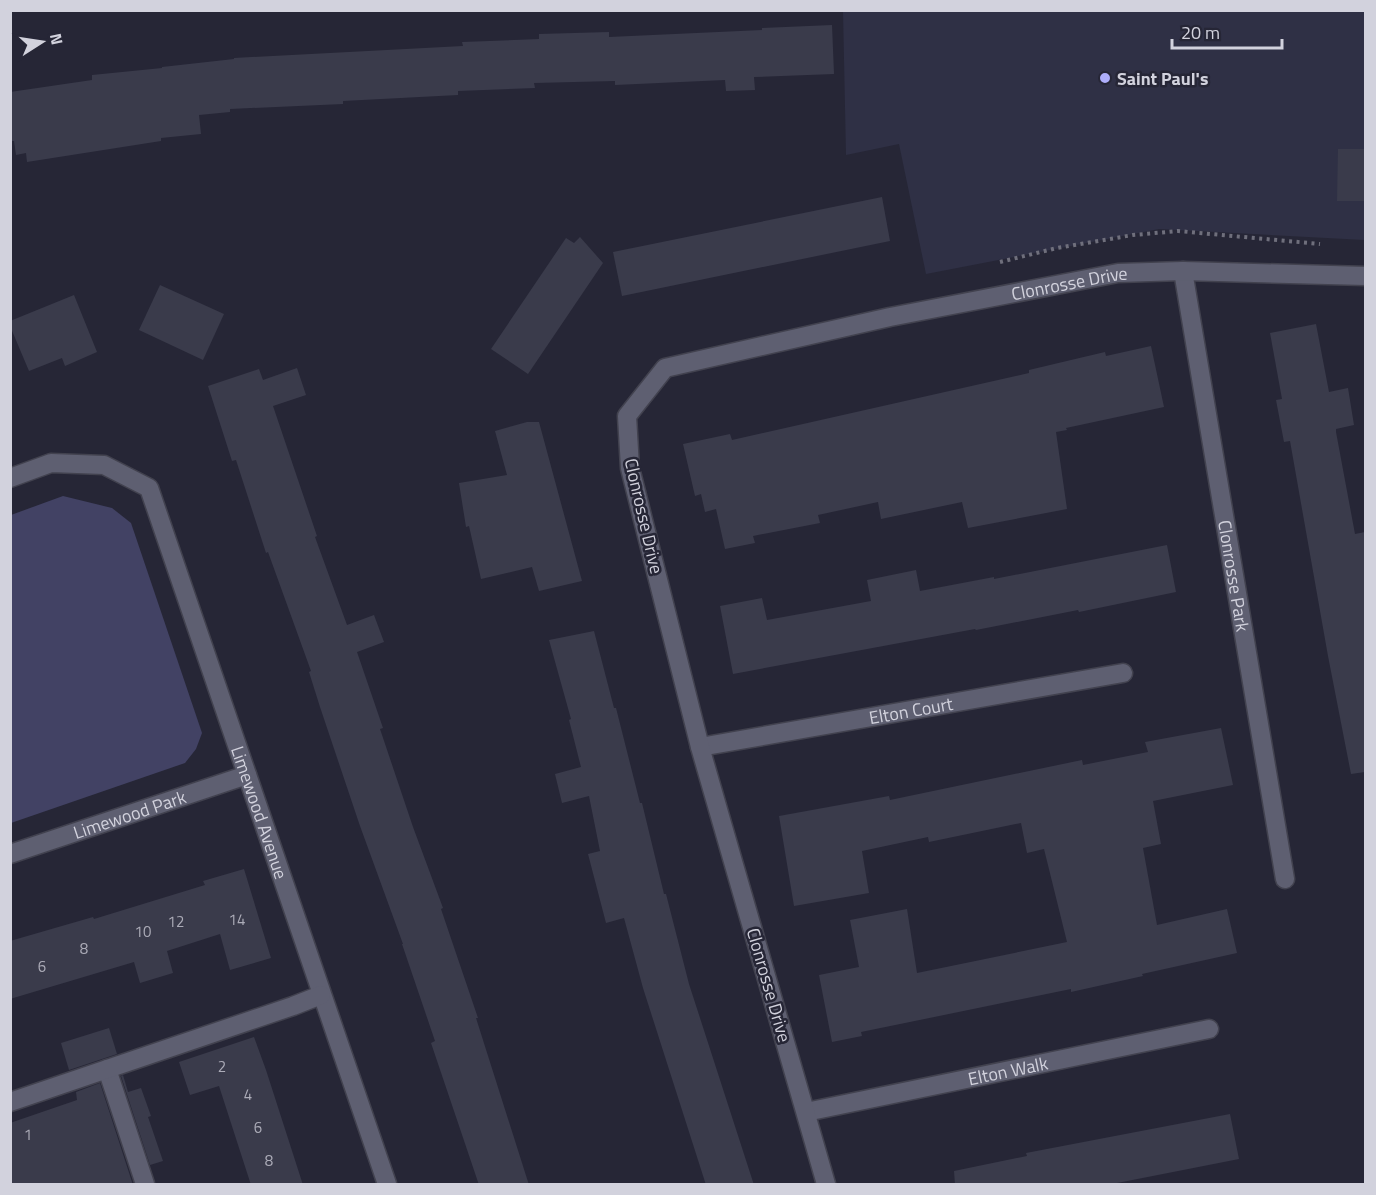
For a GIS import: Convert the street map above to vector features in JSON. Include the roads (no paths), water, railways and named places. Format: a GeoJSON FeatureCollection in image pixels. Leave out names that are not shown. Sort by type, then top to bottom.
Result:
{"type":"FeatureCollection","features":[{"type":"Feature","properties":{"kind":"street","name":"Clonrosse Park"},"geometry":{"type":"LineString","coordinates":[[1183,272],[1286,879]]}},
{"type":"Feature","properties":{"kind":"street","name":"Clonrosse Drive"},"geometry":{"type":"LineString","coordinates":[[826,1185],[700,747],[630,468],[627,416],[665,368],[890,317],[1119,273],[1365,276]]}},
{"type":"Feature","properties":{"kind":"street","name":"Limewood Avenue"},"geometry":{"type":"LineString","coordinates":[[10,478],[51,462],[104,465],[149,488],[387,1185]]}},
{"type":"Feature","properties":{"kind":"street","name":"Elton Court"},"geometry":{"type":"LineString","coordinates":[[700,747],[1123,673]]}},
{"type":"Feature","properties":{"kind":"street","name":"Limewood Park"},"geometry":{"type":"LineString","coordinates":[[10,854],[247,775]]}},
{"type":"Feature","properties":{"kind":"street"},"geometry":{"type":"LineString","coordinates":[[10,1102],[321,995]]}},
{"type":"Feature","properties":{"kind":"street","name":"Elton Walk"},"geometry":{"type":"LineString","coordinates":[[806,1112],[1209,1029]]}},
{"type":"Feature","properties":{"kind":"street"},"geometry":{"type":"LineString","coordinates":[[108,1069],[145,1185]]}},
{"type":"Feature","properties":{"kind":"place","name":"Saint Paul's"},"geometry":{"type":"Point","coordinates":[1105,78]}}]}
